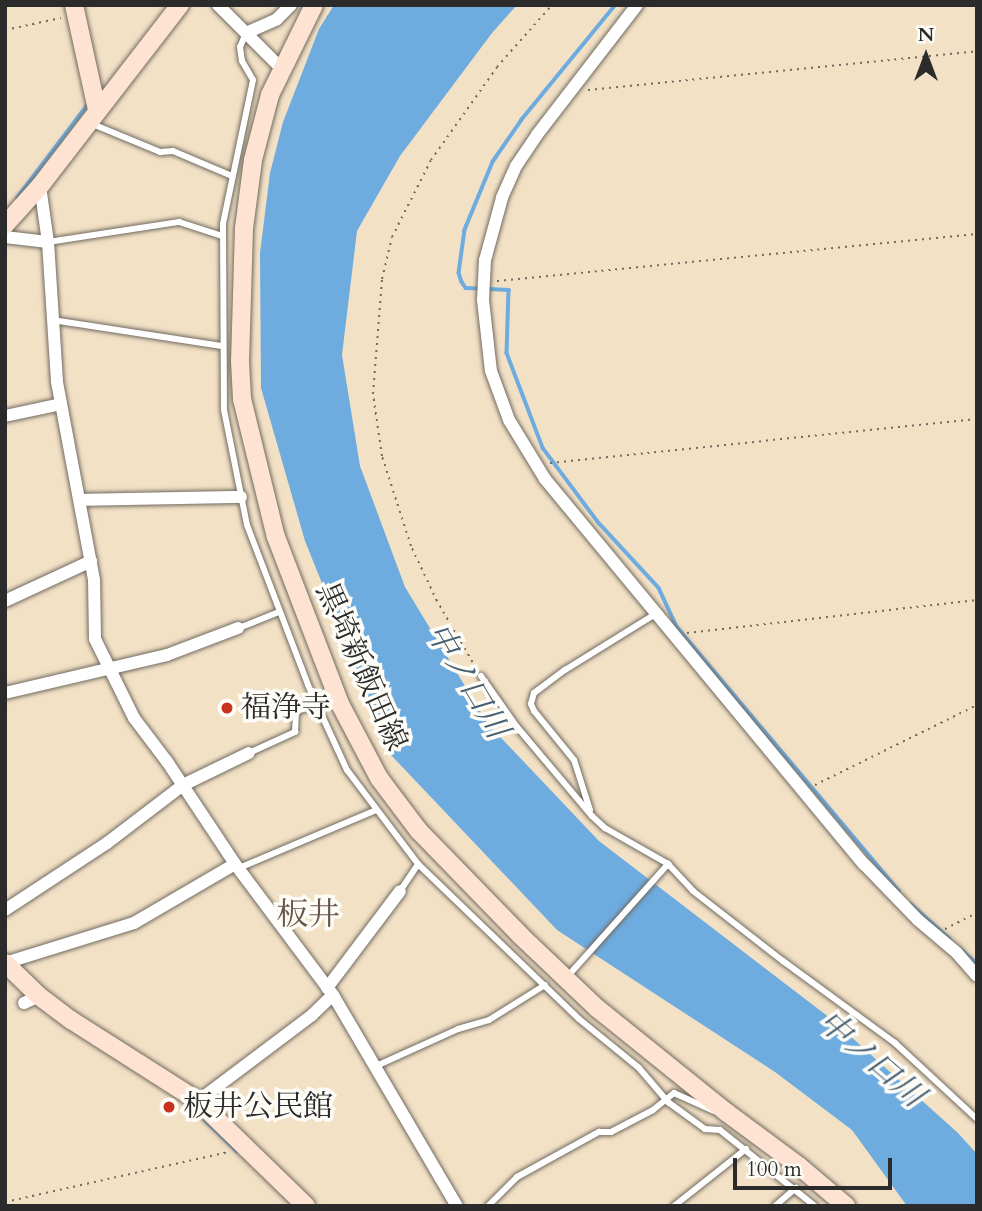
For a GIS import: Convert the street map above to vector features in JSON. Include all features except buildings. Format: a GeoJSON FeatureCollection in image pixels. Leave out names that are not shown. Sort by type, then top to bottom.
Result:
{"type":"FeatureCollection","features":[{"type":"Feature","properties":{"kind":"main road"},"geometry":{"type":"LineString","coordinates":[[5,225],[40,186],[180,5]]}},
{"type":"Feature","properties":{"kind":"main road","name":"黒埼新飯田線"},"geometry":{"type":"LineString","coordinates":[[314,5],[281,68],[253,160],[244,228],[240,320],[242,399],[276,537],[341,704],[379,778],[419,831],[567,976],[726,1112],[799,1166],[846,1206]]}},
{"type":"Feature","properties":{"kind":"main road"},"geometry":{"type":"LineString","coordinates":[[75,10],[92,116]]}},
{"type":"Feature","properties":{"kind":"main road"},"geometry":{"type":"LineString","coordinates":[[5,963],[32,1000],[198,1101],[306,1206]]}},
{"type":"Feature","properties":{"kind":"street"},"geometry":{"type":"LineString","coordinates":[[218,5],[281,68]]}},
{"type":"Feature","properties":{"kind":"street"},"geometry":{"type":"LineString","coordinates":[[246,33],[277,19],[292,5]]}},
{"type":"Feature","properties":{"kind":"street"},"geometry":{"type":"LineString","coordinates":[[637,5],[516,166],[492,227],[485,282],[483,321],[491,371],[509,420],[534,465],[864,864],[977,976]]}},
{"type":"Feature","properties":{"kind":"street"},"geometry":{"type":"LineString","coordinates":[[40,186],[48,242],[52,320],[61,404],[91,561],[95,639],[134,718],[237,866],[330,992],[457,1206]]}},
{"type":"Feature","properties":{"kind":"street"},"geometry":{"type":"LineString","coordinates":[[5,237],[48,242]]}},
{"type":"Feature","properties":{"kind":"street"},"geometry":{"type":"LineString","coordinates":[[5,416],[61,404]]}},
{"type":"Feature","properties":{"kind":"street"},"geometry":{"type":"LineString","coordinates":[[80,500],[241,497]]}},
{"type":"Feature","properties":{"kind":"street"},"geometry":{"type":"LineString","coordinates":[[5,601],[91,561]]}},
{"type":"Feature","properties":{"kind":"street"},"geometry":{"type":"LineString","coordinates":[[5,693],[167,655],[238,628]]}},
{"type":"Feature","properties":{"kind":"street"},"geometry":{"type":"LineString","coordinates":[[5,910],[107,843],[183,785],[249,753]]}},
{"type":"Feature","properties":{"kind":"street"},"geometry":{"type":"LineString","coordinates":[[5,963],[134,923],[237,866]]}},
{"type":"Feature","properties":{"kind":"street"},"geometry":{"type":"LineString","coordinates":[[198,1101],[312,1015],[400,891]]}},
{"type":"Feature","properties":{"kind":"lane"},"geometry":{"type":"LineString","coordinates":[[246,33],[240,47],[242,61],[253,80],[222,236],[224,411],[247,525],[279,612],[347,770],[418,864],[579,1019],[639,1068],[666,1100],[688,1119],[705,1129],[720,1130],[796,1188],[815,1206]]}},
{"type":"Feature","properties":{"kind":"lane"},"geometry":{"type":"LineString","coordinates":[[92,116],[160,152],[173,151],[232,176]]}},
{"type":"Feature","properties":{"kind":"lane"},"geometry":{"type":"LineString","coordinates":[[48,242],[179,222],[222,236]]}},
{"type":"Feature","properties":{"kind":"lane"},"geometry":{"type":"LineString","coordinates":[[52,320],[222,346]]}},
{"type":"Feature","properties":{"kind":"lane"},"geometry":{"type":"LineString","coordinates":[[238,628],[279,612]]}},
{"type":"Feature","properties":{"kind":"lane"},"geometry":{"type":"LineString","coordinates":[[592,816],[574,760],[534,711],[531,704],[534,693],[565,670],[657,613]]}},
{"type":"Feature","properties":{"kind":"lane"},"geometry":{"type":"LineString","coordinates":[[481,676],[516,727],[605,828],[666,867],[783,961],[895,1043],[977,1118]]}},
{"type":"Feature","properties":{"kind":"lane"},"geometry":{"type":"LineString","coordinates":[[249,753],[295,732],[296,711],[317,705]]}},
{"type":"Feature","properties":{"kind":"lane"},"geometry":{"type":"LineString","coordinates":[[237,866],[376,810]]}},
{"type":"Feature","properties":{"kind":"lane"},"geometry":{"type":"LineString","coordinates":[[400,891],[418,864]]}},
{"type":"Feature","properties":{"kind":"lane"},"geometry":{"type":"LineString","coordinates":[[567,976],[666,867]]}},
{"type":"Feature","properties":{"kind":"lane"},"geometry":{"type":"LineString","coordinates":[[374,1067],[458,1029],[489,1020],[545,985]]}},
{"type":"Feature","properties":{"kind":"lane"},"geometry":{"type":"LineString","coordinates":[[488,1206],[517,1177],[599,1132],[611,1132],[674,1093],[717,1112],[726,1112]]}},
{"type":"Feature","properties":{"kind":"lane"},"geometry":{"type":"LineString","coordinates":[[674,1206],[746,1149]]}},
{"type":"Feature","properties":{"kind":"lane"},"geometry":{"type":"LineString","coordinates":[[775,1206],[796,1188]]}},
{"type":"Feature","properties":{"kind":"path"},"geometry":{"type":"LineString","coordinates":[[481,676],[437,601],[411,546],[382,456],[373,394],[379,305],[392,237],[431,160],[498,67],[552,5]]}},
{"type":"Feature","properties":{"kind":"path"},"geometry":{"type":"LineString","coordinates":[[5,30],[75,10]]}},
{"type":"Feature","properties":{"kind":"path"},"geometry":{"type":"LineString","coordinates":[[572,91],[977,51]]}},
{"type":"Feature","properties":{"kind":"path"},"geometry":{"type":"LineString","coordinates":[[485,282],[977,234]]}},
{"type":"Feature","properties":{"kind":"path"},"geometry":{"type":"LineString","coordinates":[[534,465],[977,419]]}},
{"type":"Feature","properties":{"kind":"path"},"geometry":{"type":"LineString","coordinates":[[675,634],[977,600]]}},
{"type":"Feature","properties":{"kind":"path"},"geometry":{"type":"LineString","coordinates":[[806,791],[977,705]]}},
{"type":"Feature","properties":{"kind":"path"},"geometry":{"type":"LineString","coordinates":[[935,934],[977,913]]}},
{"type":"Feature","properties":{"kind":"path"},"geometry":{"type":"LineString","coordinates":[[5,1202],[246,1148]]}},
{"type":"Feature","properties":{"kind":"water","name":"中ノ口川"},"geometry":{"type":"Polygon","coordinates":[[[334,5],[517,5],[492,33],[400,156],[357,231],[342,355],[360,466],[405,587],[488,724],[599,841],[830,1018],[958,1133],[977,1154],[977,1206],[907,1206],[852,1130],[775,1072],[557,930],[391,755],[305,541],[261,388],[260,253],[270,173],[283,122],[319,29],[334,5]]]}},
{"type":"Feature","properties":{"kind":"waterway"},"geometry":{"type":"LineString","coordinates":[[616,5],[522,120],[493,162],[465,230],[459,273],[466,288],[509,290],[507,353],[543,448],[599,523],[659,588],[677,627],[899,891]]}},
{"type":"Feature","properties":{"kind":"waterway"},"geometry":{"type":"LineString","coordinates":[[17,198],[88,104]]}},
{"type":"Feature","properties":{"kind":"waterway"},"geometry":{"type":"LineString","coordinates":[[911,904],[950,939]]}},
{"type":"Feature","properties":{"kind":"waterway"},"geometry":{"type":"LineString","coordinates":[[961,949],[977,964]]}},
{"type":"Feature","properties":{"kind":"waterway"},"geometry":{"type":"LineString","coordinates":[[205,1120],[237,1151]]}},
{"type":"Feature","properties":{"kind":"place","name":"福浄寺"},"geometry":{"type":"Point","coordinates":[227,708]}},
{"type":"Feature","properties":{"kind":"place","name":"板井公民館"},"geometry":{"type":"Point","coordinates":[169,1107]}},
{"type":"Feature","properties":{"kind":"district","name":"板井"},"geometry":{"type":"Point","coordinates":[308,915]}}]}
